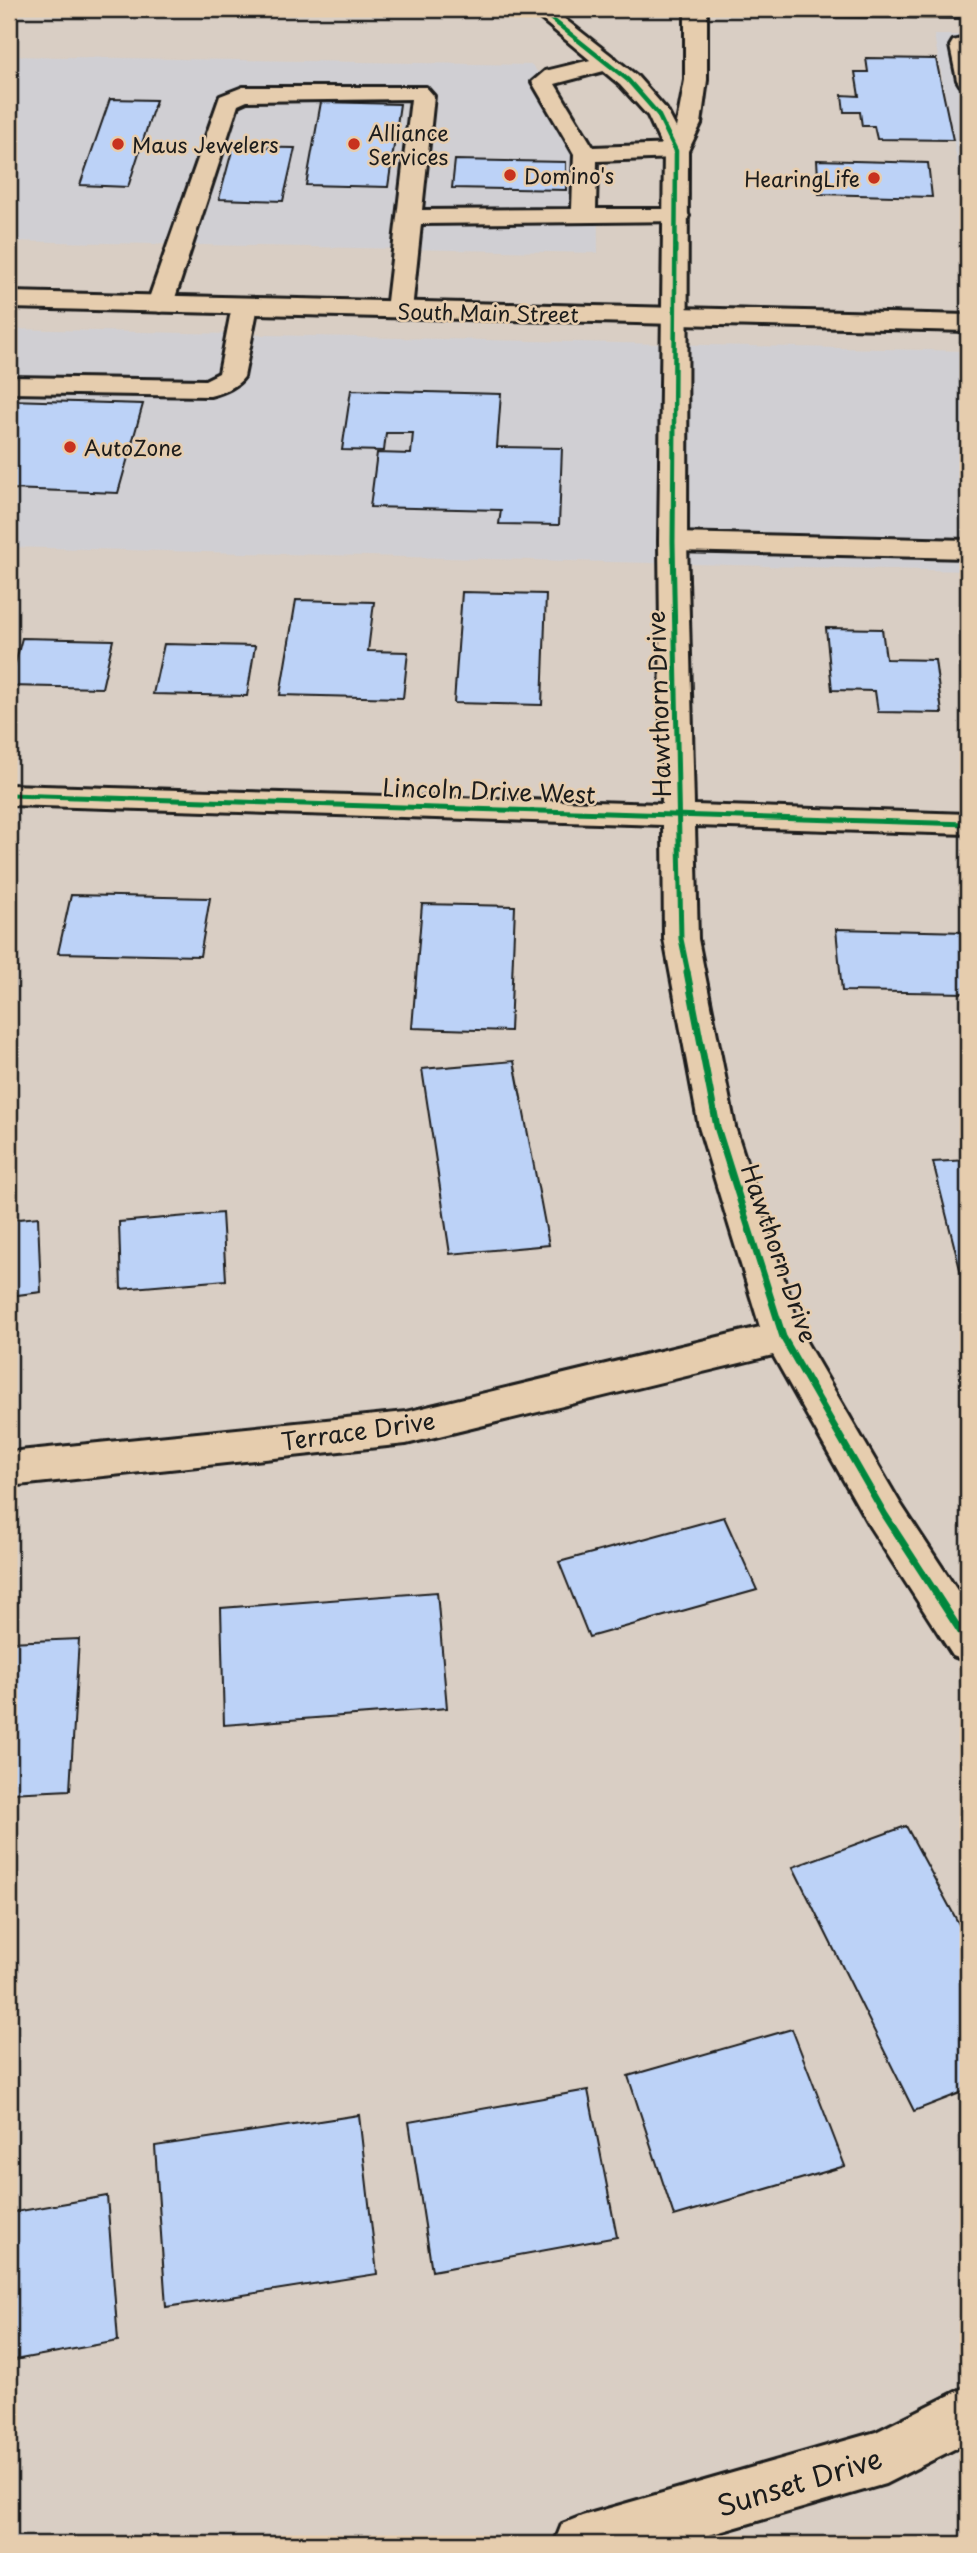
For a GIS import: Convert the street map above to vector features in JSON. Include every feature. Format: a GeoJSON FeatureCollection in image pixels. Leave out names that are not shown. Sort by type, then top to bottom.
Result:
{"type":"FeatureCollection","features":[{"type":"Feature","properties":{"kind":"street","name":"Hawthorn Drive"},"geometry":{"type":"LineString","coordinates":[[539,9],[628,80],[658,114],[676,151],[673,542],[681,939],[717,1126],[783,1337],[885,1514],[968,1643]]}},
{"type":"Feature","properties":{"kind":"street"},"geometry":{"type":"LineString","coordinates":[[586,154],[676,151],[690,124],[695,92],[696,9]]}},
{"type":"Feature","properties":{"kind":"street"},"geometry":{"type":"LineString","coordinates":[[811,9],[968,11]]}},
{"type":"Feature","properties":{"kind":"street"},"geometry":{"type":"LineString","coordinates":[[961,46],[968,80]]}},
{"type":"Feature","properties":{"kind":"street"},"geometry":{"type":"LineString","coordinates":[[584,217],[586,154],[544,82],[553,76],[607,63]]}},
{"type":"Feature","properties":{"kind":"street"},"geometry":{"type":"LineString","coordinates":[[160,304],[228,101],[243,94],[418,92],[423,96],[399,310]]}},
{"type":"Feature","properties":{"kind":"street"},"geometry":{"type":"LineString","coordinates":[[410,218],[677,216]]}},
{"type":"Feature","properties":{"kind":"street","name":"South Main Street"},"geometry":{"type":"LineString","coordinates":[[9,300],[968,323]]}},
{"type":"Feature","properties":{"kind":"street"},"geometry":{"type":"LineString","coordinates":[[9,385],[210,388],[231,377],[245,306]]}},
{"type":"Feature","properties":{"kind":"street"},"geometry":{"type":"LineString","coordinates":[[673,542],[968,549]]}},
{"type":"Feature","properties":{"kind":"street","name":"Lincoln Drive West"},"geometry":{"type":"LineString","coordinates":[[9,795],[968,824]]}},
{"type":"Feature","properties":{"kind":"street","name":"Terrace Drive"},"geometry":{"type":"LineString","coordinates":[[9,1469],[406,1428],[783,1337]]}},
{"type":"Feature","properties":{"kind":"street","name":"Sunset Drive"},"geometry":{"type":"LineString","coordinates":[[582,2544],[885,2457],[968,2413]]}},
{"type":"Feature","properties":{"kind":"shaded area"},"geometry":{"type":"Polygon","coordinates":[[[934,35],[968,35],[968,220],[934,35]]]}},
{"type":"Feature","properties":{"kind":"shaded area"},"geometry":{"type":"Polygon","coordinates":[[[9,56],[532,65],[597,146],[598,253],[9,241],[9,56]]]}},
{"type":"Feature","properties":{"kind":"shaded area"},"geometry":{"type":"Polygon","coordinates":[[[9,329],[968,351],[968,571],[9,547],[9,329]]]}},
{"type":"Feature","properties":{"kind":"building"},"geometry":{"type":"Polygon","coordinates":[[[866,58],[936,59],[953,140],[877,139],[874,126],[862,126],[860,112],[844,112],[842,95],[859,96],[855,72],[868,72],[866,58]]]}},
{"type":"Feature","properties":{"kind":"building"},"geometry":{"type":"Polygon","coordinates":[[[110,99],[156,100],[128,187],[80,185],[110,99]]]}},
{"type":"Feature","properties":{"kind":"building","name":"Alliance Services"},"geometry":{"type":"Polygon","coordinates":[[[321,102],[400,104],[388,187],[306,185],[321,102]]]}},
{"type":"Feature","properties":{"kind":"building"},"geometry":{"type":"Polygon","coordinates":[[[233,147],[295,148],[283,201],[219,199],[233,147]]]}},
{"type":"Feature","properties":{"kind":"building","name":"Domino's"},"geometry":{"type":"Polygon","coordinates":[[[455,160],[566,162],[566,190],[452,188],[455,160]]]}},
{"type":"Feature","properties":{"kind":"building","name":"HearingLife"},"geometry":{"type":"Polygon","coordinates":[[[817,160],[928,163],[932,197],[819,194],[817,160]]]}},
{"type":"Feature","properties":{"kind":"building"},"geometry":{"type":"Polygon","coordinates":[[[351,390],[501,394],[497,447],[562,448],[559,525],[499,524],[501,510],[370,507],[377,453],[411,454],[413,433],[386,433],[384,451],[342,450],[351,390]]]}},
{"type":"Feature","properties":{"kind":"building","name":"AutoZone"},"geometry":{"type":"Polygon","coordinates":[[[9,400],[143,404],[118,493],[9,489],[9,400]]]}},
{"type":"Feature","properties":{"kind":"building"},"geometry":{"type":"Polygon","coordinates":[[[462,592],[546,594],[542,705],[454,703],[462,592]]]}},
{"type":"Feature","properties":{"kind":"building"},"geometry":{"type":"Polygon","coordinates":[[[296,600],[374,602],[368,651],[408,652],[403,698],[280,695],[296,600]]]}},
{"type":"Feature","properties":{"kind":"building"},"geometry":{"type":"Polygon","coordinates":[[[826,628],[882,629],[886,659],[935,660],[942,713],[878,712],[875,691],[832,690],[826,628]]]}},
{"type":"Feature","properties":{"kind":"building"},"geometry":{"type":"Polygon","coordinates":[[[22,638],[113,640],[102,688],[9,686],[22,638]]]}},
{"type":"Feature","properties":{"kind":"building"},"geometry":{"type":"Polygon","coordinates":[[[164,644],[255,646],[247,696],[153,694],[164,644]]]}},
{"type":"Feature","properties":{"kind":"building"},"geometry":{"type":"Polygon","coordinates":[[[71,895],[210,898],[200,956],[58,953],[71,895]]]}},
{"type":"Feature","properties":{"kind":"building"},"geometry":{"type":"Polygon","coordinates":[[[422,904],[515,906],[510,1031],[412,1028],[422,904]]]}},
{"type":"Feature","properties":{"kind":"building"},"geometry":{"type":"Polygon","coordinates":[[[836,929],[968,932],[968,993],[842,991],[836,929]]]}},
{"type":"Feature","properties":{"kind":"building"},"geometry":{"type":"Polygon","coordinates":[[[514,1061],[549,1245],[450,1254],[422,1069],[514,1061]]]}},
{"type":"Feature","properties":{"kind":"building"},"geometry":{"type":"Polygon","coordinates":[[[968,1160],[968,1285],[964,1285],[933,1162],[968,1160]]]}},
{"type":"Feature","properties":{"kind":"building"},"geometry":{"type":"Polygon","coordinates":[[[222,1213],[226,1280],[121,1289],[119,1222],[222,1213]]]}},
{"type":"Feature","properties":{"kind":"building"},"geometry":{"type":"Polygon","coordinates":[[[38,1217],[41,1292],[9,1296],[9,1220],[38,1217]]]}},
{"type":"Feature","properties":{"kind":"building"},"geometry":{"type":"Polygon","coordinates":[[[724,1517],[757,1590],[589,1637],[559,1562],[724,1517]]]}},
{"type":"Feature","properties":{"kind":"building"},"geometry":{"type":"Polygon","coordinates":[[[437,1592],[447,1708],[224,1725],[221,1608],[437,1592]]]}},
{"type":"Feature","properties":{"kind":"building"},"geometry":{"type":"Polygon","coordinates":[[[79,1639],[70,1790],[9,1793],[9,1642],[79,1639]]]}},
{"type":"Feature","properties":{"kind":"building"},"geometry":{"type":"Polygon","coordinates":[[[906,1826],[968,1941],[968,2090],[914,2111],[793,1867],[906,1826]]]}},
{"type":"Feature","properties":{"kind":"building"},"geometry":{"type":"Polygon","coordinates":[[[792,2029],[845,2166],[674,2216],[628,2076],[792,2029]]]}},
{"type":"Feature","properties":{"kind":"building"},"geometry":{"type":"Polygon","coordinates":[[[588,2090],[617,2237],[432,2271],[409,2122],[588,2090]]]}},
{"type":"Feature","properties":{"kind":"building"},"geometry":{"type":"Polygon","coordinates":[[[359,2115],[377,2274],[166,2307],[155,2146],[359,2115]]]}},
{"type":"Feature","properties":{"kind":"building"},"geometry":{"type":"Polygon","coordinates":[[[107,2196],[118,2341],[9,2361],[9,2213],[107,2196]]]}},
{"type":"Feature","properties":{"kind":"cycle path"},"geometry":{"type":"LineString","coordinates":[[539,9],[628,80],[658,114],[676,151],[673,542],[681,939],[717,1127],[783,1337],[885,1515],[968,1643]]}},
{"type":"Feature","properties":{"kind":"cycle path"},"geometry":{"type":"LineString","coordinates":[[9,795],[968,824]]}},
{"type":"Feature","properties":{"kind":"place","name":"Maus Jewelers"},"geometry":{"type":"Point","coordinates":[118,144]}},
{"type":"Feature","properties":{"kind":"place","name":"Alliance Services"},"geometry":{"type":"Point","coordinates":[354,144]}},
{"type":"Feature","properties":{"kind":"place","name":"Domino's"},"geometry":{"type":"Point","coordinates":[510,175]}},
{"type":"Feature","properties":{"kind":"place","name":"HearingLife"},"geometry":{"type":"Point","coordinates":[874,178]}},
{"type":"Feature","properties":{"kind":"place","name":"AutoZone"},"geometry":{"type":"Point","coordinates":[70,447]}}]}
